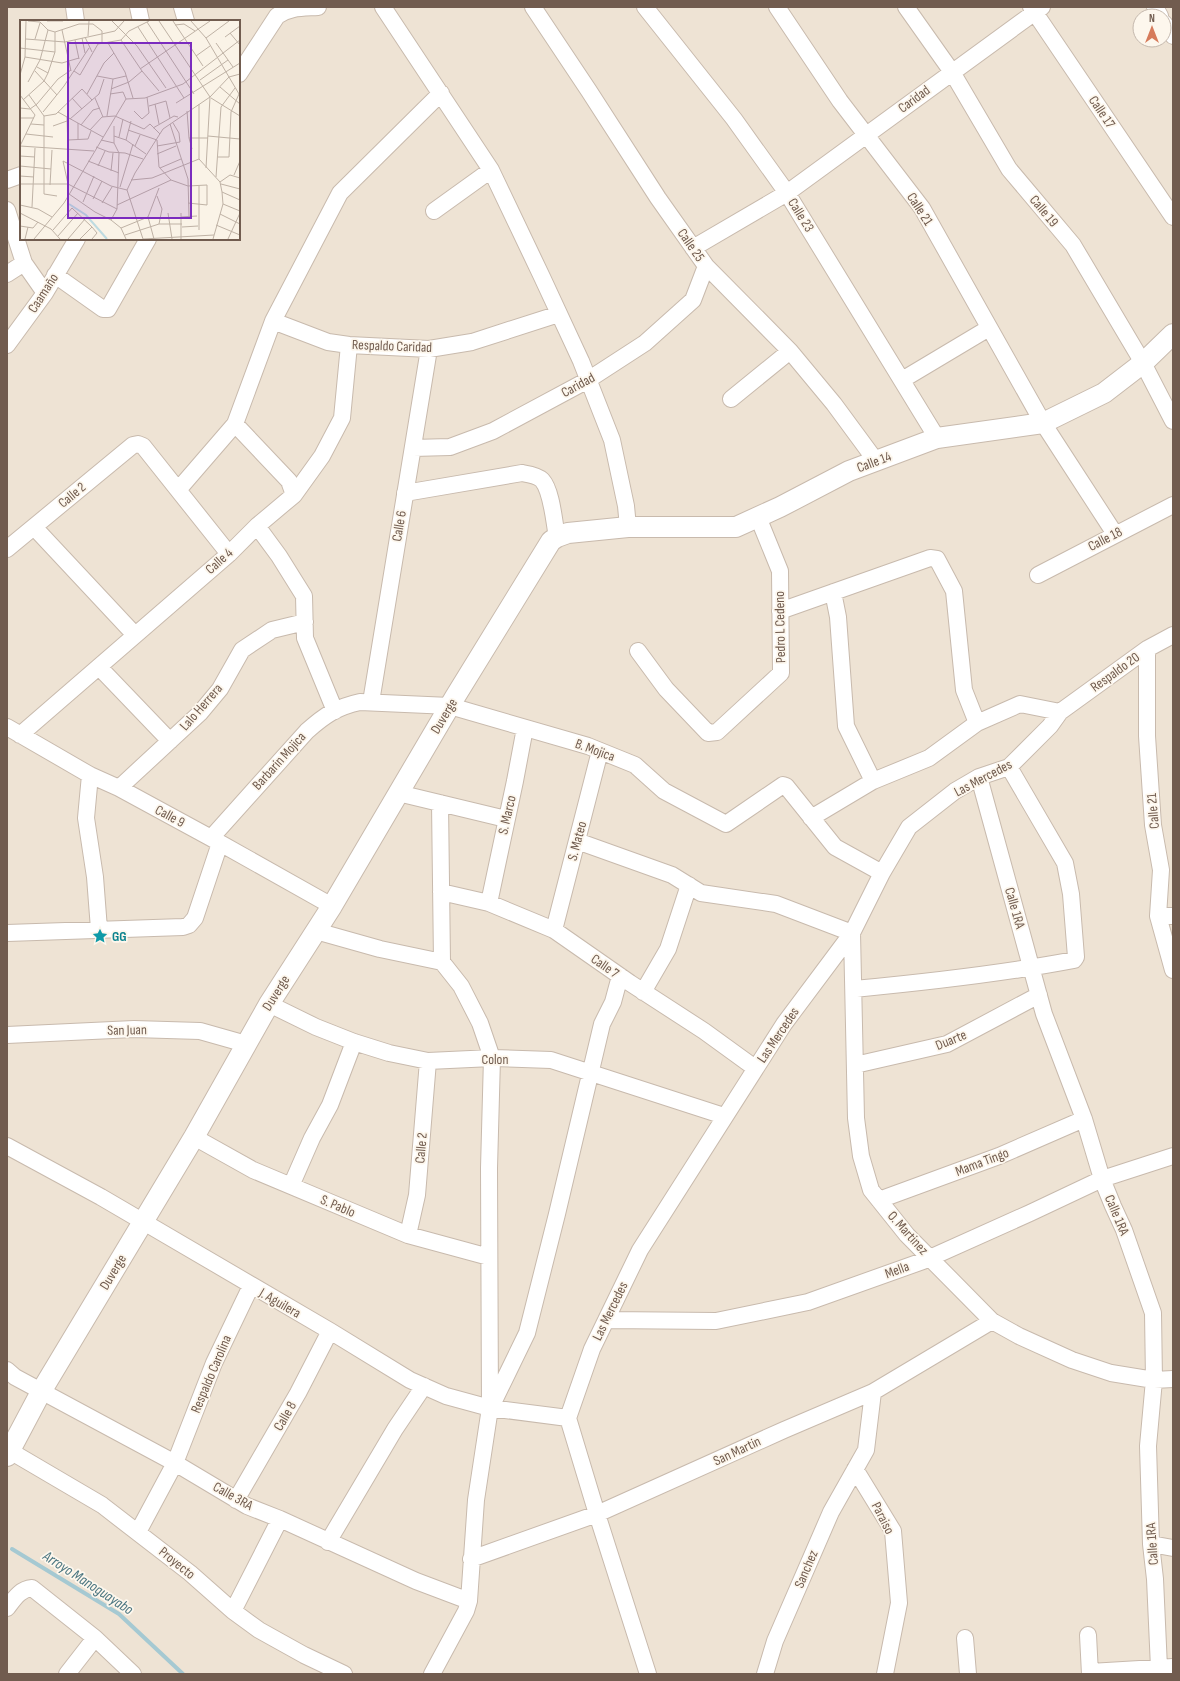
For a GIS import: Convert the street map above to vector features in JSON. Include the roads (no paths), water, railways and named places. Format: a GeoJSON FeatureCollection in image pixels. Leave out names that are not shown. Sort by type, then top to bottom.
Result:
{"type":"FeatureCollection","features":[{"type":"Feature","properties":{"kind":"street"},"geometry":{"type":"LineString","coordinates":[[74,7],[76,20]]}},
{"type":"Feature","properties":{"kind":"street"},"geometry":{"type":"LineString","coordinates":[[138,7],[141,20]]}},
{"type":"Feature","properties":{"kind":"street"},"geometry":{"type":"LineString","coordinates":[[182,7],[186,20]]}},
{"type":"Feature","properties":{"kind":"street"},"geometry":{"type":"LineString","coordinates":[[240,72],[277,16],[283,11],[292,8],[318,7]]}},
{"type":"Feature","properties":{"kind":"street"},"geometry":{"type":"LineString","coordinates":[[383,7],[491,170],[559,314],[612,440],[626,506],[628,528]]}},
{"type":"Feature","properties":{"kind":"street","name":"Calle 25"},"geometry":{"type":"LineString","coordinates":[[533,7],[590,91],[658,198],[706,266],[790,351],[834,404],[876,461]]}},
{"type":"Feature","properties":{"kind":"street","name":"Calle 23"},"geometry":{"type":"LineString","coordinates":[[646,7],[734,119],[787,192],[937,438]]}},
{"type":"Feature","properties":{"kind":"street","name":"Calle 21"},"geometry":{"type":"LineString","coordinates":[[777,7],[840,101],[922,208],[1043,423],[1115,534]]}},
{"type":"Feature","properties":{"kind":"street","name":"Calle 19"},"geometry":{"type":"LineString","coordinates":[[906,7],[952,72],[1010,169],[1073,245],[1142,363],[1173,421]]}},
{"type":"Feature","properties":{"kind":"street","name":"Caridad"},"geometry":{"type":"LineString","coordinates":[[693,248],[787,192],[1036,9]]}},
{"type":"Feature","properties":{"kind":"street","name":"Calle 17"},"geometry":{"type":"LineString","coordinates":[[1036,9],[1173,217]]}},
{"type":"Feature","properties":{"kind":"street"},"geometry":{"type":"LineString","coordinates":[[229,554],[178,490],[235,424],[273,321],[340,193],[441,93]]}},
{"type":"Feature","properties":{"kind":"street"},"geometry":{"type":"LineString","coordinates":[[434,211],[491,170]]}},
{"type":"Feature","properties":{"kind":"street"},"geometry":{"type":"LineString","coordinates":[[7,180],[20,175]]}},
{"type":"Feature","properties":{"kind":"street"},"geometry":{"type":"LineString","coordinates":[[7,210],[24,263],[45,293]]}},
{"type":"Feature","properties":{"kind":"street","name":"Caamaño"},"geometry":{"type":"LineString","coordinates":[[7,345],[45,293],[76,240]]}},
{"type":"Feature","properties":{"kind":"street"},"geometry":{"type":"LineString","coordinates":[[55,275],[103,310],[108,309],[147,240]]}},
{"type":"Feature","properties":{"kind":"street"},"geometry":{"type":"LineString","coordinates":[[7,274],[24,263]]}},
{"type":"Feature","properties":{"kind":"street","name":"Caridad"},"geometry":{"type":"LineString","coordinates":[[413,448],[450,447],[493,431],[588,380],[645,342],[693,300],[706,266]]}},
{"type":"Feature","properties":{"kind":"street","name":"Respaldo Caridad"},"geometry":{"type":"LineString","coordinates":[[273,321],[328,342],[349,345],[429,349],[472,342],[559,314]]}},
{"type":"Feature","properties":{"kind":"street"},"geometry":{"type":"LineString","coordinates":[[902,380],[989,328]]}},
{"type":"Feature","properties":{"kind":"street","name":"Calle 14"},"geometry":{"type":"LineString","coordinates":[[557,537],[568,533],[628,528],[736,528],[849,471],[937,438],[1043,423],[1104,393],[1142,363],[1173,334]]}},
{"type":"Feature","properties":{"kind":"street","name":"Calle 4"},"geometry":{"type":"LineString","coordinates":[[13,731],[99,666],[229,554],[257,526],[294,495],[322,456],[342,418],[349,345]]}},
{"type":"Feature","properties":{"kind":"street","name":"Calle 6"},"geometry":{"type":"LineString","coordinates":[[366,702],[405,493],[429,349]]}},
{"type":"Feature","properties":{"kind":"street"},"geometry":{"type":"LineString","coordinates":[[731,399],[790,351]]}},
{"type":"Feature","properties":{"kind":"street"},"geometry":{"type":"LineString","coordinates":[[235,424],[289,481],[294,495]]}},
{"type":"Feature","properties":{"kind":"street","name":"Calle 2"},"geometry":{"type":"LineString","coordinates":[[7,549],[133,445],[138,444],[143,446],[178,490]]}},
{"type":"Feature","properties":{"kind":"street"},"geometry":{"type":"LineString","coordinates":[[405,493],[522,473],[532,474],[542,479],[548,490],[557,537]]}},
{"type":"Feature","properties":{"kind":"street","name":"Calle 18"},"geometry":{"type":"LineString","coordinates":[[1038,575],[1173,505]]}},
{"type":"Feature","properties":{"kind":"street","name":"Pedro L Cedeno"},"geometry":{"type":"LineString","coordinates":[[638,651],[666,690],[708,733],[712,734],[717,732],[781,673],[780,571],[758,517]]}},
{"type":"Feature","properties":{"kind":"street"},"geometry":{"type":"LineString","coordinates":[[257,526],[279,556],[304,596],[305,638],[335,711]]}},
{"type":"Feature","properties":{"kind":"street"},"geometry":{"type":"LineString","coordinates":[[34,527],[135,635]]}},
{"type":"Feature","properties":{"kind":"street","name":"Duverge"},"geometry":{"type":"LineString","coordinates":[[8,1454],[42,1390],[194,1137],[269,1004],[332,906],[398,793],[545,549],[551,541],[557,537]]}},
{"type":"Feature","properties":{"kind":"street"},"geometry":{"type":"LineString","coordinates":[[780,611],[930,558],[937,559],[954,591],[964,690],[977,723]]}},
{"type":"Feature","properties":{"kind":"street"},"geometry":{"type":"LineString","coordinates":[[833,592],[838,617],[846,726],[873,781]]}},
{"type":"Feature","properties":{"kind":"street","name":"Lalo Herrera"},"geometry":{"type":"LineString","coordinates":[[119,788],[200,713],[220,688],[242,650],[272,630],[305,622]]}},
{"type":"Feature","properties":{"kind":"street","name":"Respaldo 20"},"geometry":{"type":"LineString","coordinates":[[1060,712],[1147,649],[1173,635]]}},
{"type":"Feature","properties":{"kind":"street","name":"Calle 21"},"geometry":{"type":"LineString","coordinates":[[1147,649],[1146,736],[1153,825],[1161,870],[1165,916],[1173,970]]}},
{"type":"Feature","properties":{"kind":"street"},"geometry":{"type":"LineString","coordinates":[[99,666],[170,741]]}},
{"type":"Feature","properties":{"kind":"street","name":"Barbarin Mojica"},"geometry":{"type":"LineString","coordinates":[[216,841],[307,730],[324,716],[346,705],[366,702],[450,706]]}},
{"type":"Feature","properties":{"kind":"street"},"geometry":{"type":"LineString","coordinates":[[882,873],[836,846],[811,818],[873,781],[929,758],[977,723],[1020,704],[1060,712]]}},
{"type":"Feature","properties":{"kind":"street","name":"B. Mojica"},"geometry":{"type":"LineString","coordinates":[[450,706],[600,751],[635,765],[664,791],[726,824],[783,785],[786,786],[811,818]]}},
{"type":"Feature","properties":{"kind":"street","name":"Las Mercedes"},"geometry":{"type":"LineString","coordinates":[[568,1418],[592,1349],[640,1250],[784,1024],[852,933],[882,873],[909,827],[955,791],[979,777],[1009,767],[1050,726],[1060,712]]}},
{"type":"Feature","properties":{"kind":"street","name":"S. Marco"},"geometry":{"type":"LineString","coordinates":[[489,903],[525,728]]}},
{"type":"Feature","properties":{"kind":"street","name":"Calle 9"},"geometry":{"type":"LineString","coordinates":[[13,731],[90,775],[119,788],[332,906]]}},
{"type":"Feature","properties":{"kind":"street","name":"S. Mateo"},"geometry":{"type":"LineString","coordinates":[[554,930],[600,751]]}},
{"type":"Feature","properties":{"kind":"street"},"geometry":{"type":"LineString","coordinates":[[854,989],[925,982],[1031,968],[1074,960],[1076,957],[1071,894],[1065,863],[1009,767]]}},
{"type":"Feature","properties":{"kind":"street"},"geometry":{"type":"LineString","coordinates":[[90,775],[86,818],[95,877],[99,929]]}},
{"type":"Feature","properties":{"kind":"street","name":"Calle 1RA"},"geometry":{"type":"LineString","coordinates":[[979,777],[1044,1014],[1084,1119],[1102,1179],[1112,1206],[1124,1230],[1153,1314],[1154,1380],[1148,1446],[1152,1544],[1166,1667]]}},
{"type":"Feature","properties":{"kind":"street"},"geometry":{"type":"LineString","coordinates":[[398,793],[506,819]]}},
{"type":"Feature","properties":{"kind":"street"},"geometry":{"type":"LineString","coordinates":[[432,1674],[466,1611],[476,1500],[490,1408],[489,1168],[492,1058],[480,1023],[461,986],[442,962],[440,803]]}},
{"type":"Feature","properties":{"kind":"street"},"geometry":{"type":"LineString","coordinates":[[7,934],[99,929],[183,927],[189,925],[195,918],[216,841]]}},
{"type":"Feature","properties":{"kind":"street"},"geometry":{"type":"LineString","coordinates":[[577,841],[672,875],[701,893],[776,904],[852,933]]}},
{"type":"Feature","properties":{"kind":"street"},"geometry":{"type":"LineString","coordinates":[[643,992],[668,949],[689,885]]}},
{"type":"Feature","properties":{"kind":"street","name":"Calle 7"},"geometry":{"type":"LineString","coordinates":[[442,892],[489,903],[554,930],[643,992],[704,1031],[755,1068]]}},
{"type":"Feature","properties":{"kind":"street"},"geometry":{"type":"LineString","coordinates":[[316,931],[380,948],[442,962]]}},
{"type":"Feature","properties":{"kind":"street","name":"O. Martinez"},"geometry":{"type":"LineString","coordinates":[[852,933],[856,1118],[861,1156],[872,1190],[879,1200],[907,1235],[992,1322],[1072,1360],[1111,1373],[1154,1380],[1173,1379]]}},
{"type":"Feature","properties":{"kind":"street"},"geometry":{"type":"LineString","coordinates":[[490,1408],[527,1333],[602,1024],[613,1002],[620,976]]}},
{"type":"Feature","properties":{"kind":"street","name":"Duarte"},"geometry":{"type":"LineString","coordinates":[[855,1065],[947,1044],[1039,995]]}},
{"type":"Feature","properties":{"kind":"street","name":"Colon"},"geometry":{"type":"LineString","coordinates":[[269,1004],[316,1027],[354,1042],[389,1053],[428,1061],[492,1058],[551,1060],[724,1116]]}},
{"type":"Feature","properties":{"kind":"street","name":"San Juan"},"geometry":{"type":"LineString","coordinates":[[7,1035],[134,1029],[200,1031],[246,1044]]}},
{"type":"Feature","properties":{"kind":"street"},"geometry":{"type":"LineString","coordinates":[[291,1186],[312,1138],[330,1105],[354,1042]]}},
{"type":"Feature","properties":{"kind":"street","name":"Calle 2"},"geometry":{"type":"LineString","coordinates":[[408,1235],[417,1195],[428,1061]]}},
{"type":"Feature","properties":{"kind":"street","name":"Mama Tingo"},"geometry":{"type":"LineString","coordinates":[[879,1200],[999,1156],[1084,1119]]}},
{"type":"Feature","properties":{"kind":"street","name":"S. Pablo"},"geometry":{"type":"LineString","coordinates":[[194,1137],[253,1170],[408,1235],[489,1257]]}},
{"type":"Feature","properties":{"kind":"street","name":"J. Aguilera"},"geometry":{"type":"LineString","coordinates":[[7,1146],[101,1196],[410,1380],[446,1396],[490,1408],[568,1418]]}},
{"type":"Feature","properties":{"kind":"street","name":"Mella"},"geometry":{"type":"LineString","coordinates":[[606,1320],[716,1321],[808,1302],[930,1258],[1102,1179],[1173,1156]]}},
{"type":"Feature","properties":{"kind":"street","name":"Respaldo Carolina"},"geometry":{"type":"LineString","coordinates":[[138,1532],[175,1463],[214,1363],[251,1286]]}},
{"type":"Feature","properties":{"kind":"street","name":"San Martin"},"geometry":{"type":"LineString","coordinates":[[471,1559],[597,1514],[784,1430],[873,1392],[992,1322]]}},
{"type":"Feature","properties":{"kind":"street","name":"Calle 8"},"geometry":{"type":"LineString","coordinates":[[236,1500],[298,1393],[330,1331]]}},
{"type":"Feature","properties":{"kind":"street","name":"Calle 3RA"},"geometry":{"type":"LineString","coordinates":[[7,1370],[15,1376],[175,1463],[236,1500],[416,1581],[468,1601]]}},
{"type":"Feature","properties":{"kind":"street"},"geometry":{"type":"LineString","coordinates":[[328,1542],[395,1429],[424,1386]]}},
{"type":"Feature","properties":{"kind":"street"},"geometry":{"type":"LineString","coordinates":[[855,1469],[866,1450],[873,1392]]}},
{"type":"Feature","properties":{"kind":"street"},"geometry":{"type":"LineString","coordinates":[[568,1418],[648,1674]]}},
{"type":"Feature","properties":{"kind":"street","name":"Proyecto"},"geometry":{"type":"LineString","coordinates":[[8,1454],[102,1505],[190,1572],[233,1611],[266,1633],[304,1655],[344,1674]]}},
{"type":"Feature","properties":{"kind":"street","name":"Sanchez"},"geometry":{"type":"LineString","coordinates":[[765,1674],[775,1641],[831,1512],[855,1469]]}},
{"type":"Feature","properties":{"kind":"street","name":"Paraiso"},"geometry":{"type":"LineString","coordinates":[[855,1469],[893,1531],[899,1603],[885,1674]]}},
{"type":"Feature","properties":{"kind":"street"},"geometry":{"type":"LineString","coordinates":[[233,1611],[280,1519]]}},
{"type":"Feature","properties":{"kind":"street"},"geometry":{"type":"LineString","coordinates":[[1152,1544],[1173,1548]]}},
{"type":"Feature","properties":{"kind":"street"},"geometry":{"type":"LineString","coordinates":[[7,1608],[20,1593],[26,1589],[32,1588],[95,1638],[133,1674]]}},
{"type":"Feature","properties":{"kind":"street"},"geometry":{"type":"LineString","coordinates":[[1088,1635],[1090,1673],[1166,1667]]}},
{"type":"Feature","properties":{"kind":"street"},"geometry":{"type":"LineString","coordinates":[[67,1674],[95,1638]]}},
{"type":"Feature","properties":{"kind":"street"},"geometry":{"type":"LineString","coordinates":[[965,1638],[968,1674]]}},
{"type":"Feature","properties":{"kind":"waterway","name":"Arroyo Manoguayabo"},"geometry":{"type":"LineString","coordinates":[[12,1549],[119,1614],[183,1674]]}},
{"type":"Feature","properties":{"kind":"place","name":"GG"},"geometry":{"type":"Point","coordinates":[100,936]}}]}
